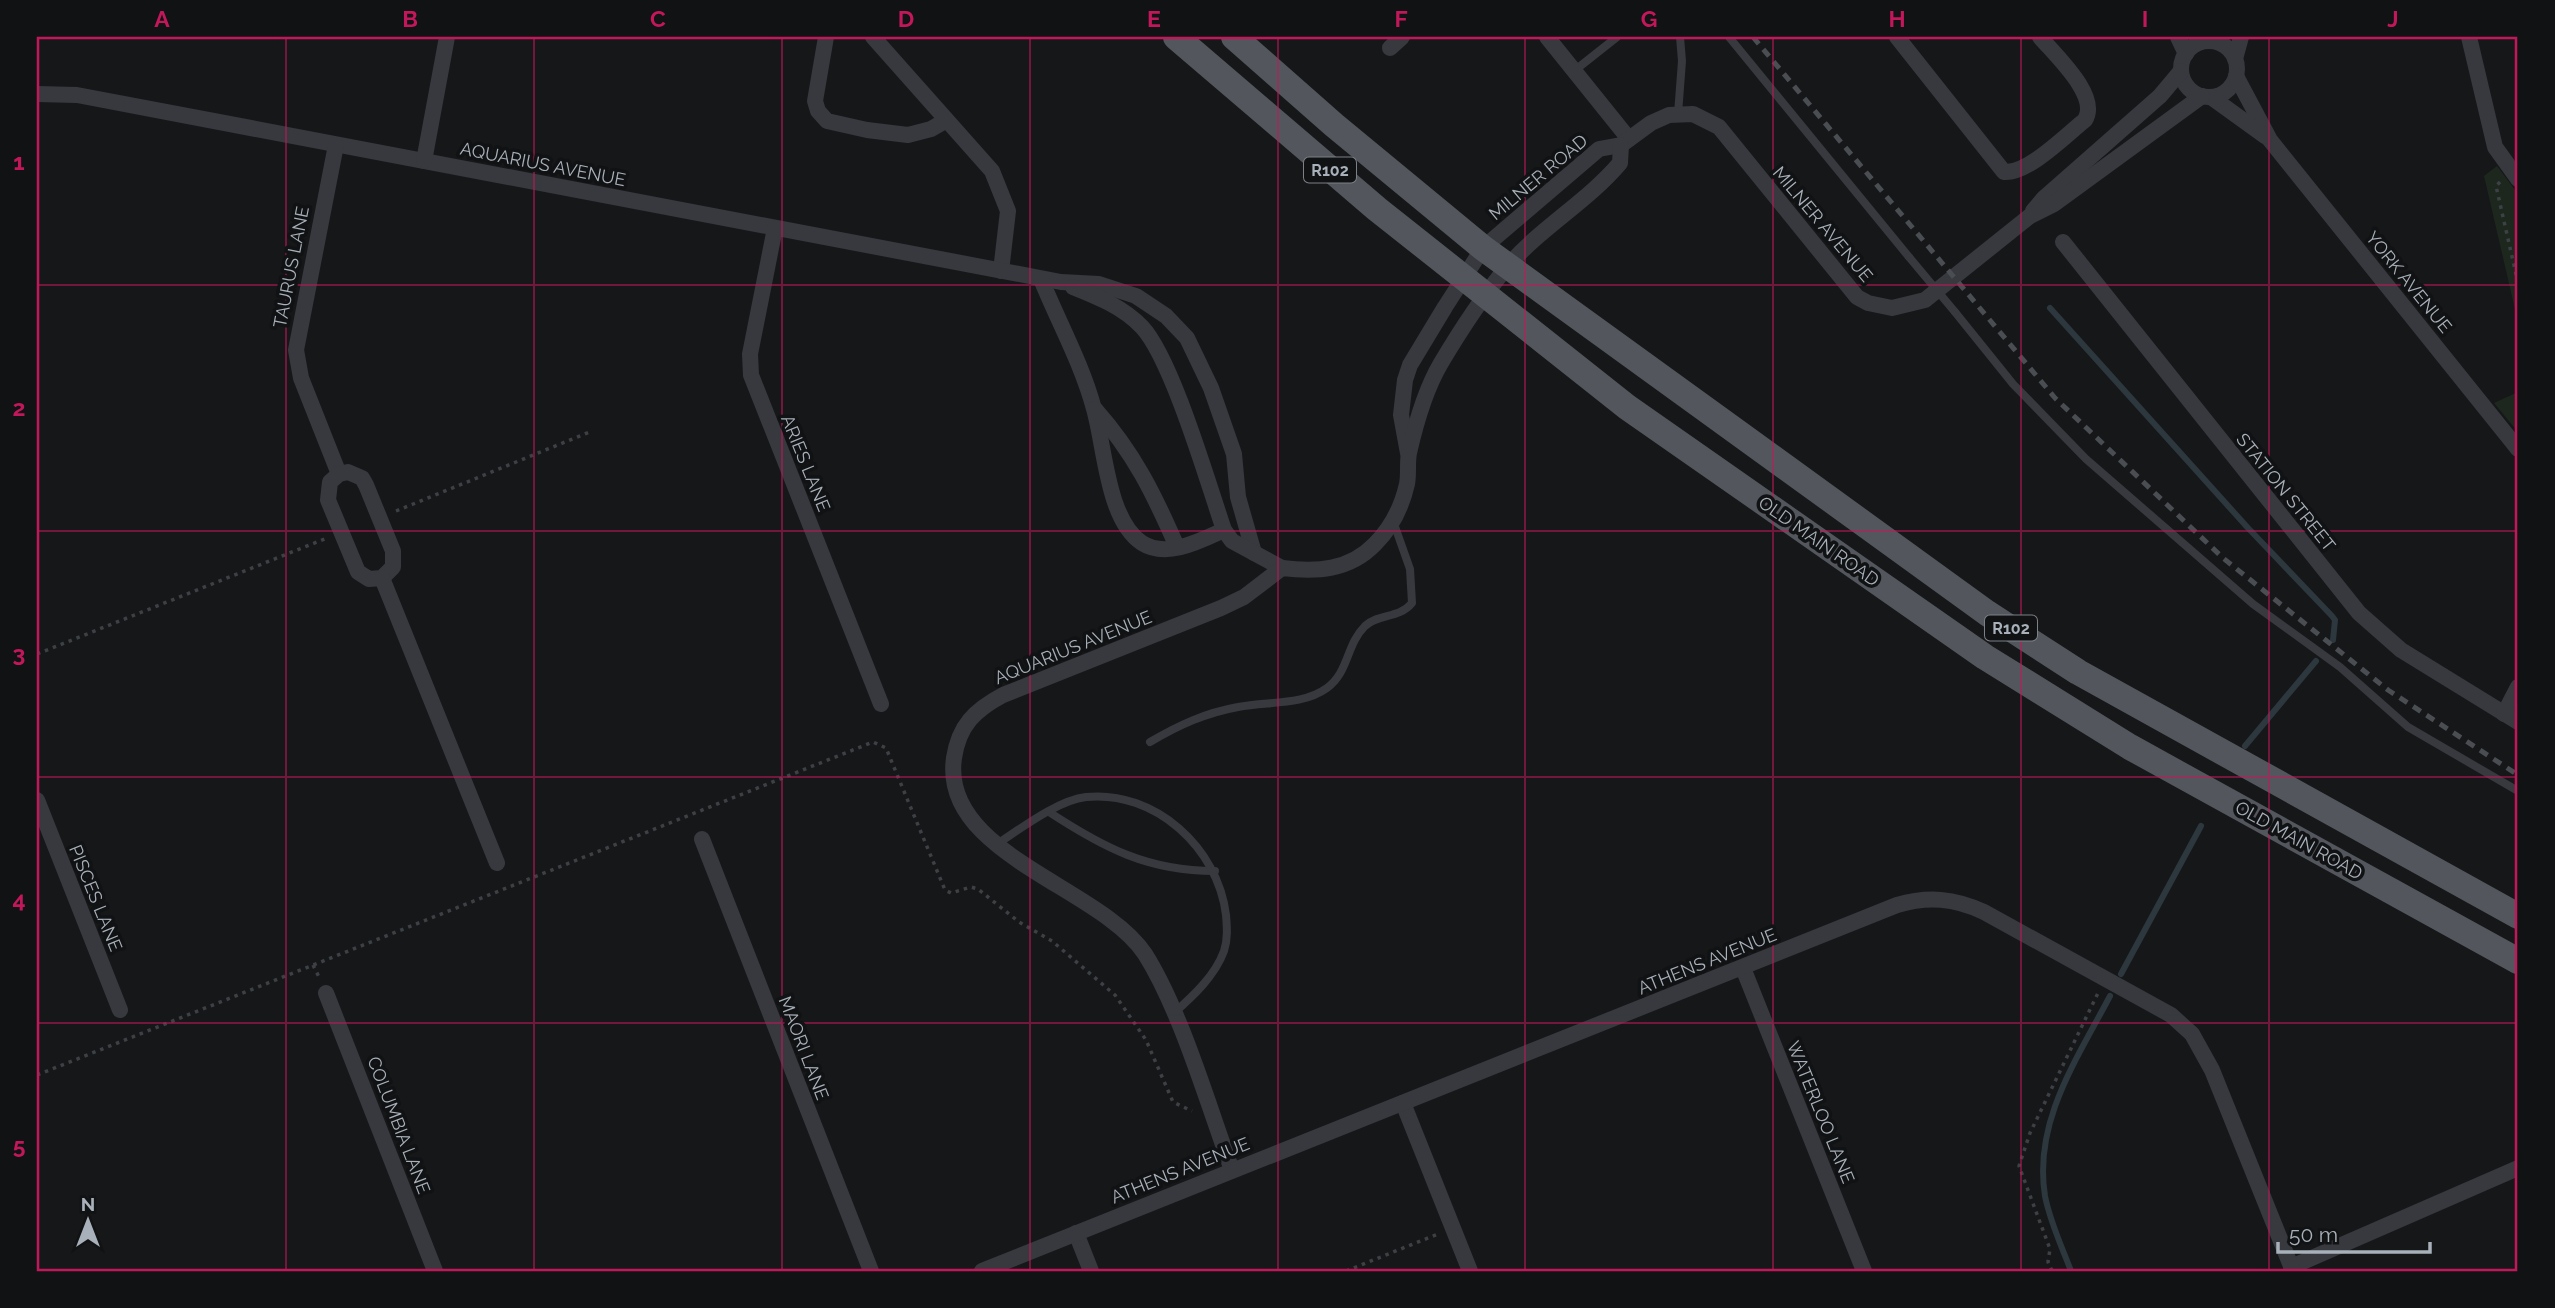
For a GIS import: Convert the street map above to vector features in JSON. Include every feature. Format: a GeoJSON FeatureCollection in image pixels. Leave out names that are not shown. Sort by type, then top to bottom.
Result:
{"type":"FeatureCollection","features":[{"type":"Feature","properties":{"kind":"main road","name":"OLD MAIN ROAD"},"geometry":{"type":"LineString","coordinates":[[1176,37],[1335,174],[1628,407],[1984,657],[2130,747],[2518,961]]}},
{"type":"Feature","properties":{"kind":"main road","name":"R102"},"geometry":{"type":"LineString","coordinates":[[1234,37],[1334,125],[1483,248],[1987,613],[2056,657],[2518,916]]}},
{"type":"Feature","properties":{"kind":"street"},"geometry":{"type":"LineString","coordinates":[[424,162],[447,37]]}},
{"type":"Feature","properties":{"kind":"street"},"geometry":{"type":"LineString","coordinates":[[827,37],[815,101],[818,111],[827,121],[908,135],[931,129],[945,121]]}},
{"type":"Feature","properties":{"kind":"street"},"geometry":{"type":"LineString","coordinates":[[873,37],[945,121],[992,170],[1005,198],[1008,228],[1001,271]]}},
{"type":"Feature","properties":{"kind":"street"},"geometry":{"type":"LineString","coordinates":[[1547,37],[1625,142]]}},
{"type":"Feature","properties":{"kind":"street"},"geometry":{"type":"LineString","coordinates":[[1897,37],[2004,172],[2026,167],[2085,120],[2089,111],[2087,96],[2040,37]]}},
{"type":"Feature","properties":{"kind":"street"},"geometry":{"type":"LineString","coordinates":[[2178,37],[2186,54],[2181,71],[2188,87],[2207,97],[2227,91],[2236,76],[2235,59],[2241,37]]}},
{"type":"Feature","properties":{"kind":"street"},"geometry":{"type":"LineString","coordinates":[[2469,37],[2492,137],[2500,156],[2515,175]]}},
{"type":"Feature","properties":{"kind":"street"},"geometry":{"type":"LineString","coordinates":[[2186,54],[2211,39],[2224,46],[2235,59]]}},
{"type":"Feature","properties":{"kind":"street","name":"MILNER AVENUE"},"geometry":{"type":"LineString","coordinates":[[1678,114],[1702,117],[1719,127],[1857,297],[1881,307],[1904,308],[1925,300],[2029,216],[2043,198],[2160,96],[2181,71]]}},
{"type":"Feature","properties":{"kind":"street","name":"YORK AVENUE"},"geometry":{"type":"LineString","coordinates":[[2236,76],[2270,140],[2518,449]]}},
{"type":"Feature","properties":{"kind":"street","name":"AQUARIUS AVENUE"},"geometry":{"type":"LineString","coordinates":[[37,94],[76,95],[1041,279],[1099,284],[1136,296],[1166,316],[1187,338],[1211,388],[1234,454],[1238,497],[1254,553]]}},
{"type":"Feature","properties":{"kind":"street","name":"MILNER AVENUE"},"geometry":{"type":"LineString","coordinates":[[2029,216],[2054,204],[2207,97]]}},
{"type":"Feature","properties":{"kind":"street","name":"YORK AVENUE"},"geometry":{"type":"LineString","coordinates":[[2207,97],[2270,140]]}},
{"type":"Feature","properties":{"kind":"street"},"geometry":{"type":"LineString","coordinates":[[1408,456],[1431,381],[1508,266],[1615,169],[1625,142],[1659,118],[1678,114]]}},
{"type":"Feature","properties":{"kind":"street","name":"MILNER ROAD"},"geometry":{"type":"LineString","coordinates":[[1463,278],[1483,248],[1599,149],[1625,142]]}},
{"type":"Feature","properties":{"kind":"street","name":"TAURUS LANE"},"geometry":{"type":"LineString","coordinates":[[336,145],[296,350],[301,378],[339,474]]}},
{"type":"Feature","properties":{"kind":"street","name":"ARIES LANE"},"geometry":{"type":"LineString","coordinates":[[775,228],[750,354],[751,375],[880,704]]}},
{"type":"Feature","properties":{"kind":"street","name":"STATION STREET"},"geometry":{"type":"LineString","coordinates":[[2063,242],[2359,613],[2401,650],[2518,722]]}},
{"type":"Feature","properties":{"kind":"street"},"geometry":{"type":"LineString","coordinates":[[1041,279],[1094,407],[1111,487],[1127,528],[1143,543],[1153,547],[1189,546],[1224,530],[1232,541],[1282,568],[1321,570],[1354,561],[1375,544],[1393,521],[1407,482],[1408,456],[1401,415],[1405,380],[1410,365],[1463,278]]}},
{"type":"Feature","properties":{"kind":"street","name":"AQUARIUS AVENUE"},"geometry":{"type":"LineString","coordinates":[[1061,282],[1115,307],[1147,334],[1175,395],[1224,530]]}},
{"type":"Feature","properties":{"kind":"street"},"geometry":{"type":"LineString","coordinates":[[1094,407],[1119,436],[1146,478],[1177,547]]}},
{"type":"Feature","properties":{"kind":"street"},"geometry":{"type":"LineString","coordinates":[[348,472],[362,478],[379,517],[394,559],[393,567],[382,578],[369,579],[358,572],[341,532],[327,494],[330,482],[339,474],[348,472]]}},
{"type":"Feature","properties":{"kind":"street","name":"AQUARIUS AVENUE"},"geometry":{"type":"LineString","coordinates":[[1232,1170],[1173,1013],[1145,955],[1132,938],[1110,919],[997,844],[960,803],[953,765],[965,723],[976,710],[1003,695],[1221,608],[1244,597],[1282,568]]}},
{"type":"Feature","properties":{"kind":"street"},"geometry":{"type":"LineString","coordinates":[[382,578],[496,863]]}},
{"type":"Feature","properties":{"kind":"street"},"geometry":{"type":"LineString","coordinates":[[2504,714],[2518,687]]}},
{"type":"Feature","properties":{"kind":"street","name":"PISCES LANE"},"geometry":{"type":"LineString","coordinates":[[37,800],[120,1010]]}},
{"type":"Feature","properties":{"kind":"street","name":"MAORI LANE"},"geometry":{"type":"LineString","coordinates":[[702,839],[872,1271]]}},
{"type":"Feature","properties":{"kind":"street","name":"ATHENS AVENUE"},"geometry":{"type":"LineString","coordinates":[[982,1271],[1897,905],[1931,898],[1965,904],[2171,1015],[2192,1034],[2212,1070],[2292,1269]]}},
{"type":"Feature","properties":{"kind":"street","name":"WATERLOO LANE"},"geometry":{"type":"LineString","coordinates":[[1743,968],[1864,1271]]}},
{"type":"Feature","properties":{"kind":"street","name":"COLUMBIA LANE"},"geometry":{"type":"LineString","coordinates":[[326,993],[435,1271]]}},
{"type":"Feature","properties":{"kind":"street"},"geometry":{"type":"LineString","coordinates":[[1403,1103],[1470,1271]]}},
{"type":"Feature","properties":{"kind":"street"},"geometry":{"type":"LineString","coordinates":[[2292,1269],[2518,1168]]}},
{"type":"Feature","properties":{"kind":"street"},"geometry":{"type":"LineString","coordinates":[[1076,1233],[1091,1271]]}},
{"type":"Feature","properties":{"kind":"lane"},"geometry":{"type":"LineString","coordinates":[[1574,71],[1617,37]]}},
{"type":"Feature","properties":{"kind":"lane"},"geometry":{"type":"LineString","coordinates":[[1678,114],[1682,61],[1680,37]]}},
{"type":"Feature","properties":{"kind":"lane"},"geometry":{"type":"LineString","coordinates":[[1729,37],[2013,384],[2086,459],[2253,604],[2340,667],[2408,727],[2518,791]]}},
{"type":"Feature","properties":{"kind":"lane"},"geometry":{"type":"LineString","coordinates":[[1150,742],[1204,714],[1300,700],[1324,690],[1342,676],[1354,640],[1365,627],[1372,621],[1404,612],[1412,603],[1410,569],[1393,521]]}},
{"type":"Feature","properties":{"kind":"lane"},"geometry":{"type":"LineString","coordinates":[[997,844],[1049,812],[1082,797],[1132,801],[1160,816],[1202,849],[1215,871],[1224,896],[1228,932],[1224,951],[1194,995],[1173,1013]]}},
{"type":"Feature","properties":{"kind":"lane"},"geometry":{"type":"LineString","coordinates":[[1049,812],[1134,859],[1182,871],[1215,871]]}},
{"type":"Feature","properties":{"kind":"path"},"geometry":{"type":"LineString","coordinates":[[2515,175],[2496,186],[2518,283]]}},
{"type":"Feature","properties":{"kind":"path"},"geometry":{"type":"LineString","coordinates":[[379,517],[593,431]]}},
{"type":"Feature","properties":{"kind":"path"},"geometry":{"type":"LineString","coordinates":[[37,654],[341,532]]}},
{"type":"Feature","properties":{"kind":"path"},"geometry":{"type":"LineString","coordinates":[[37,1075],[873,742],[886,748],[945,890],[951,893],[971,887],[978,889],[1102,982],[1137,1024],[1173,1102],[1191,1110],[1195,1117],[1210,1111]]}},
{"type":"Feature","properties":{"kind":"path"},"geometry":{"type":"LineString","coordinates":[[2052,1271],[2048,1262],[2050,1249],[2019,1166],[2029,1133],[2105,979]]}},
{"type":"Feature","properties":{"kind":"path"},"geometry":{"type":"LineString","coordinates":[[1346,1271],[1453,1228]]}},
{"type":"Feature","properties":{"kind":"shaded area"},"geometry":{"type":"Polygon","coordinates":[[[2497,166],[2518,194],[2518,322],[2484,176],[2497,166]]]}},
{"type":"Feature","properties":{"kind":"shaded area"},"geometry":{"type":"Polygon","coordinates":[[[2518,392],[2518,432],[2494,403],[2518,392]]]}},
{"type":"Feature","properties":{"kind":"waterway"},"geometry":{"type":"LineString","coordinates":[[2050,308],[2248,528],[2332,616],[2335,620],[2333,640]]}},
{"type":"Feature","properties":{"kind":"waterway"},"geometry":{"type":"LineString","coordinates":[[2245,746],[2316,661]]}},
{"type":"Feature","properties":{"kind":"waterway"},"geometry":{"type":"LineString","coordinates":[[2121,974],[2201,826]]}},
{"type":"Feature","properties":{"kind":"waterway"},"geometry":{"type":"LineString","coordinates":[[2071,1271],[2045,1196],[2045,1142],[2072,1067],[2110,996]]}},
{"type":"Feature","properties":{"kind":"railway"},"geometry":{"type":"LineString","coordinates":[[1753,37],[2055,398],[2223,558],[2388,690],[2518,775]]}}]}
